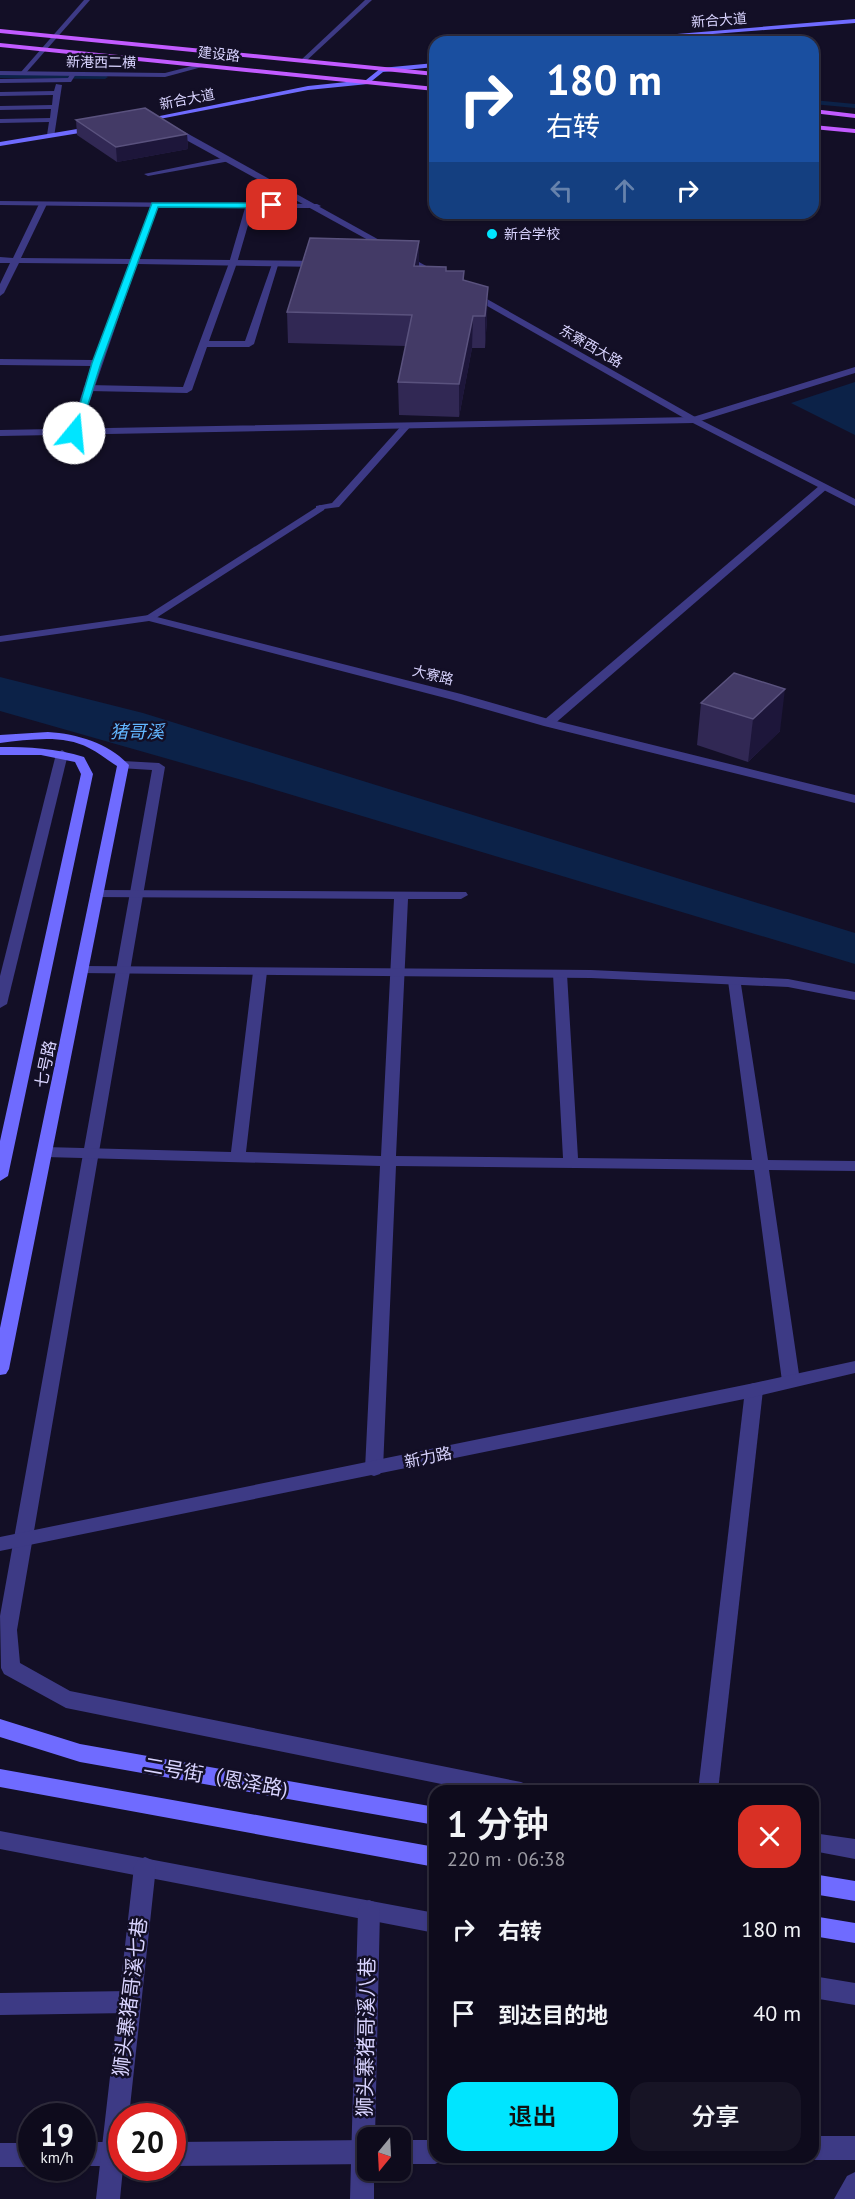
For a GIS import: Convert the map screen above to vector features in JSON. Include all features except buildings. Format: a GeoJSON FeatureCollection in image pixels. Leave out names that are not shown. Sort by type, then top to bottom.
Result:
{"type":"FeatureCollection","features":[{"type":"Feature","properties":{"kind":"main road","name":"新合大道"},"geometry":{"type":"LineString","coordinates":[[661,36],[855,21]]}},
{"type":"Feature","properties":{"kind":"main road","name":"建设路"},"geometry":{"type":"LineString","coordinates":[[0,31],[429,74]]}},
{"type":"Feature","properties":{"kind":"main road","name":"建设路"},"geometry":{"type":"LineString","coordinates":[[0,45],[429,88]]}},
{"type":"Feature","properties":{"kind":"main road"},"geometry":{"type":"LineString","coordinates":[[368,82],[381,70],[429,66]]}},
{"type":"Feature","properties":{"kind":"main road","name":"新合大道"},"geometry":{"type":"LineString","coordinates":[[131,122],[308,88],[368,82]]}},
{"type":"Feature","properties":{"kind":"main road"},"geometry":{"type":"LineString","coordinates":[[819,112],[855,116]]}},
{"type":"Feature","properties":{"kind":"main road"},"geometry":{"type":"LineString","coordinates":[[0,144],[108,126]]}},
{"type":"Feature","properties":{"kind":"main road"},"geometry":{"type":"LineString","coordinates":[[819,128],[855,131]]}},
{"type":"Feature","properties":{"kind":"main road"},"geometry":{"type":"LineString","coordinates":[[0,739],[41,736],[74,740],[93,745],[123,765]]}},
{"type":"Feature","properties":{"kind":"main road"},"geometry":{"type":"LineString","coordinates":[[0,751],[45,750],[62,754]]}},
{"type":"Feature","properties":{"kind":"main road","name":"七号路"},"geometry":{"type":"LineString","coordinates":[[0,1176],[87,774],[80,760],[62,754]]}},
{"type":"Feature","properties":{"kind":"main road","name":"七号路"},"geometry":{"type":"LineString","coordinates":[[0,1369],[123,765]]}},
{"type":"Feature","properties":{"kind":"main road","name":"二号街（恩泽路)"},"geometry":{"type":"LineString","coordinates":[[0,1728],[81,1753],[429,1815]]}},
{"type":"Feature","properties":{"kind":"main road"},"geometry":{"type":"LineString","coordinates":[[0,1778],[429,1856]]}},
{"type":"Feature","properties":{"kind":"main road"},"geometry":{"type":"LineString","coordinates":[[819,1885],[855,1891]]}},
{"type":"Feature","properties":{"kind":"main road"},"geometry":{"type":"LineString","coordinates":[[819,1927],[855,1934]]}},
{"type":"Feature","properties":{"kind":"street"},"geometry":{"type":"LineString","coordinates":[[23,73],[87,0]]}},
{"type":"Feature","properties":{"kind":"street"},"geometry":{"type":"LineString","coordinates":[[303,62],[369,0]]}},
{"type":"Feature","properties":{"kind":"street","name":"新港西二横"},"geometry":{"type":"LineString","coordinates":[[0,73],[72,76],[165,75],[200,66]]}},
{"type":"Feature","properties":{"kind":"street"},"geometry":{"type":"LineString","coordinates":[[0,81],[58,80],[72,76]]}},
{"type":"Feature","properties":{"kind":"street"},"geometry":{"type":"LineString","coordinates":[[51,135],[51,120],[58,80]]}},
{"type":"Feature","properties":{"kind":"street"},"geometry":{"type":"LineString","coordinates":[[0,94],[56,93]]}},
{"type":"Feature","properties":{"kind":"street"},"geometry":{"type":"LineString","coordinates":[[0,108],[54,107]]}},
{"type":"Feature","properties":{"kind":"street","name":"东寮西大路"},"geometry":{"type":"LineString","coordinates":[[154,118],[317,206],[694,420],[855,503]]}},
{"type":"Feature","properties":{"kind":"street"},"geometry":{"type":"LineString","coordinates":[[0,121],[51,120]]}},
{"type":"Feature","properties":{"kind":"street"},"geometry":{"type":"LineString","coordinates":[[148,174],[227,159]]}},
{"type":"Feature","properties":{"kind":"street"},"geometry":{"type":"LineString","coordinates":[[0,203],[317,206]]}},
{"type":"Feature","properties":{"kind":"street"},"geometry":{"type":"LineString","coordinates":[[0,293],[43,204]]}},
{"type":"Feature","properties":{"kind":"street"},"geometry":{"type":"LineString","coordinates":[[74,433],[88,388],[155,205]]}},
{"type":"Feature","properties":{"kind":"street"},"geometry":{"type":"LineString","coordinates":[[88,388],[187,390],[233,263],[250,205]]}},
{"type":"Feature","properties":{"kind":"street"},"geometry":{"type":"LineString","coordinates":[[0,260],[336,264]]}},
{"type":"Feature","properties":{"kind":"street"},"geometry":{"type":"LineString","coordinates":[[393,262],[415,261]]}},
{"type":"Feature","properties":{"kind":"street"},"geometry":{"type":"LineString","coordinates":[[202,344],[249,344],[276,264]]}},
{"type":"Feature","properties":{"kind":"street"},"geometry":{"type":"LineString","coordinates":[[0,362],[97,363]]}},
{"type":"Feature","properties":{"kind":"street"},"geometry":{"type":"LineString","coordinates":[[0,433],[694,420],[855,370]]}},
{"type":"Feature","properties":{"kind":"street"},"geometry":{"type":"LineString","coordinates":[[149,618],[320,508],[335,505],[406,426]]}},
{"type":"Feature","properties":{"kind":"street"},"geometry":{"type":"LineString","coordinates":[[548,723],[823,488]]}},
{"type":"Feature","properties":{"kind":"street","name":"大寮路"},"geometry":{"type":"LineString","coordinates":[[0,639],[149,618],[457,697],[548,723],[855,799]]}},
{"type":"Feature","properties":{"kind":"street"},"geometry":{"type":"LineString","coordinates":[[0,1004],[62,754]]}},
{"type":"Feature","properties":{"kind":"street"},"geometry":{"type":"LineString","coordinates":[[123,765],[159,768],[90,1154],[25,1539],[7,1629],[11,1668],[66,1699],[491,1785]]}},
{"type":"Feature","properties":{"kind":"street"},"geometry":{"type":"LineString","coordinates":[[97,894],[461,895]]}},
{"type":"Feature","properties":{"kind":"street"},"geometry":{"type":"LineString","coordinates":[[374,1468],[401,895]]}},
{"type":"Feature","properties":{"kind":"street"},"geometry":{"type":"LineString","coordinates":[[83,970],[560,974],[788,983],[855,996]]}},
{"type":"Feature","properties":{"kind":"street"},"geometry":{"type":"LineString","coordinates":[[238,1157],[260,972]]}},
{"type":"Feature","properties":{"kind":"street"},"geometry":{"type":"LineString","coordinates":[[560,974],[571,1163]]}},
{"type":"Feature","properties":{"kind":"street"},"geometry":{"type":"LineString","coordinates":[[735,981],[791,1381]]}},
{"type":"Feature","properties":{"kind":"street"},"geometry":{"type":"LineString","coordinates":[[45,1152],[389,1161],[855,1166]]}},
{"type":"Feature","properties":{"kind":"street","name":"新力路"},"geometry":{"type":"LineString","coordinates":[[0,1544],[754,1390],[855,1367]]}},
{"type":"Feature","properties":{"kind":"street"},"geometry":{"type":"LineString","coordinates":[[709,1785],[754,1390]]}},
{"type":"Feature","properties":{"kind":"street"},"geometry":{"type":"LineString","coordinates":[[0,1840],[429,1922]]}},
{"type":"Feature","properties":{"kind":"street"},"geometry":{"type":"LineString","coordinates":[[819,1843],[855,1849]]}},
{"type":"Feature","properties":{"kind":"street","name":"狮头寨猪哥溪七巷"},"geometry":{"type":"LineString","coordinates":[[121,2103],[129,2002],[146,1867]]}},
{"type":"Feature","properties":{"kind":"street","name":"狮头寨猪哥溪八巷"},"geometry":{"type":"LineString","coordinates":[[365,2127],[369,1910]]}},
{"type":"Feature","properties":{"kind":"street"},"geometry":{"type":"LineString","coordinates":[[819,1988],[855,1994]]}},
{"type":"Feature","properties":{"kind":"street"},"geometry":{"type":"LineString","coordinates":[[0,2004],[129,2002]]}},
{"type":"Feature","properties":{"kind":"street"},"geometry":{"type":"LineString","coordinates":[[819,2148],[855,2148]]}},
{"type":"Feature","properties":{"kind":"street"},"geometry":{"type":"LineString","coordinates":[[186,2154],[357,2152]]}},
{"type":"Feature","properties":{"kind":"street"},"geometry":{"type":"LineString","coordinates":[[411,2152],[429,2152]]}},
{"type":"Feature","properties":{"kind":"street"},"geometry":{"type":"LineString","coordinates":[[0,2155],[18,2155]]}},
{"type":"Feature","properties":{"kind":"street","name":"狮头寨猪哥溪七巷"},"geometry":{"type":"LineString","coordinates":[[108,2199],[112,2181]]}},
{"type":"Feature","properties":{"kind":"street","name":"狮头寨猪哥溪八巷"},"geometry":{"type":"LineString","coordinates":[[362,2199],[363,2181]]}},
{"type":"Feature","properties":{"kind":"street"},"geometry":{"type":"LineString","coordinates":[[846,2199],[855,2184]]}},
{"type":"Feature","properties":{"kind":"water"},"geometry":{"type":"Polygon","coordinates":[[[855,382],[855,435],[791,403],[855,382]]]}},
{"type":"Feature","properties":{"kind":"water","name":"猪哥溪"},"geometry":{"type":"Polygon","coordinates":[[[0,677],[143,713],[855,933],[855,964],[249,782],[0,711],[0,677]]]}},
{"type":"Feature","properties":{"kind":"waterway"},"geometry":{"type":"LineString","coordinates":[[0,76],[105,77]]}},
{"type":"Feature","properties":{"kind":"waterway"},"geometry":{"type":"LineString","coordinates":[[819,103],[855,106]]}},
{"type":"Feature","properties":{"kind":"place","name":"新合学校"},"geometry":{"type":"Point","coordinates":[492,234]}},
{"type":"Feature","properties":{"kind":"route"},"geometry":{"type":"LineString","coordinates":[[74,433],[155,205],[272,205]]}}]}
